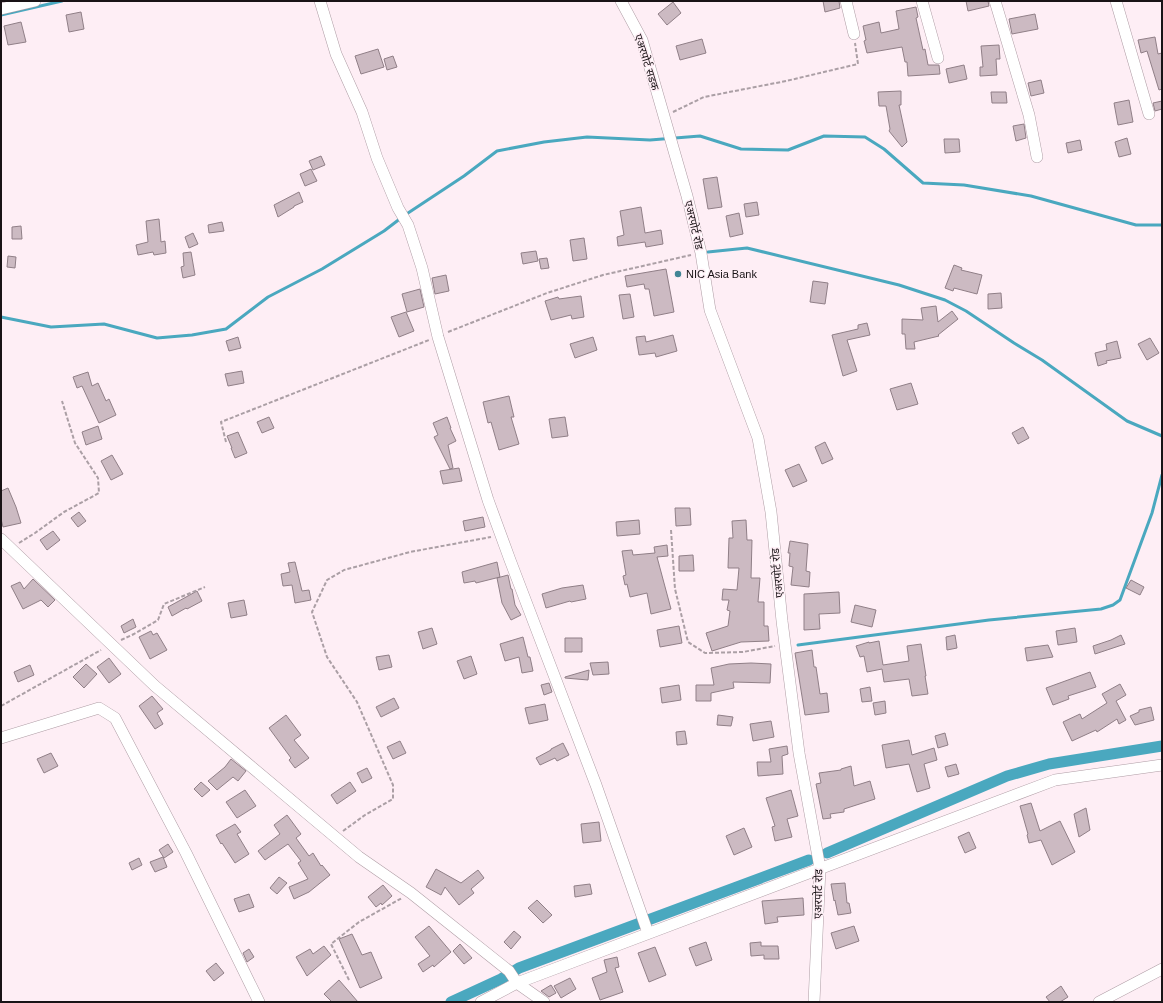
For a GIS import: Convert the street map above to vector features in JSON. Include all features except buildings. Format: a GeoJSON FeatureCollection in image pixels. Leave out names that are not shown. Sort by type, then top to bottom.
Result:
{"type":"FeatureCollection","features":[{"type":"Feature","properties":{"kind":"street"},"geometry":{"type":"LineString","coordinates":[[1,9],[35,1]]}},
{"type":"Feature","properties":{"kind":"street"},"geometry":{"type":"LineString","coordinates":[[320,1],[336,54],[362,112],[377,158],[398,208],[408,225],[422,268],[438,336],[488,500],[596,785],[645,926]]}},
{"type":"Feature","properties":{"kind":"street","name":"एअरपोर्ट सडक"},"geometry":{"type":"LineString","coordinates":[[621,1],[642,40],[676,155]]}},
{"type":"Feature","properties":{"kind":"street"},"geometry":{"type":"LineString","coordinates":[[846,1],[854,34]]}},
{"type":"Feature","properties":{"kind":"street"},"geometry":{"type":"LineString","coordinates":[[922,1],[938,58]]}},
{"type":"Feature","properties":{"kind":"street"},"geometry":{"type":"LineString","coordinates":[[995,1],[1029,115],[1037,157]]}},
{"type":"Feature","properties":{"kind":"street"},"geometry":{"type":"LineString","coordinates":[[1116,1],[1149,114]]}},
{"type":"Feature","properties":{"kind":"street","name":"एअरपोर्ट रोड"},"geometry":{"type":"LineString","coordinates":[[676,155],[701,253],[710,310],[758,438],[771,512],[784,644],[799,753],[820,868],[814,1002]]}},
{"type":"Feature","properties":{"kind":"street"},"geometry":{"type":"LineString","coordinates":[[1,539],[155,686],[359,857],[411,893],[544,1002]]}},
{"type":"Feature","properties":{"kind":"street"},"geometry":{"type":"LineString","coordinates":[[1,738],[99,708],[115,718],[186,853],[259,1002]]}},
{"type":"Feature","properties":{"kind":"street"},"geometry":{"type":"LineString","coordinates":[[481,1002],[513,977],[645,926],[820,868],[1054,780],[1162,764]]}},
{"type":"Feature","properties":{"kind":"street"},"geometry":{"type":"LineString","coordinates":[[1099,1002],[1162,969]]}},
{"type":"Feature","properties":{"kind":"path"},"geometry":{"type":"LineString","coordinates":[[665,121],[704,97],[786,81],[858,64],[854,34]]}},
{"type":"Feature","properties":{"kind":"path"},"geometry":{"type":"LineString","coordinates":[[226,442],[221,422],[547,293],[603,275],[701,253]]}},
{"type":"Feature","properties":{"kind":"path"},"geometry":{"type":"LineString","coordinates":[[11,548],[64,512],[99,494],[98,478],[76,443],[62,401]]}},
{"type":"Feature","properties":{"kind":"path"},"geometry":{"type":"LineString","coordinates":[[671,530],[675,589],[688,642],[705,653],[743,652],[784,644]]}},
{"type":"Feature","properties":{"kind":"path"},"geometry":{"type":"LineString","coordinates":[[336,837],[365,815],[393,799],[393,785],[357,702],[327,656],[312,612],[327,580],[344,570],[410,552],[501,535]]}},
{"type":"Feature","properties":{"kind":"path"},"geometry":{"type":"LineString","coordinates":[[349,980],[331,944],[359,922],[411,893]]}},
{"type":"Feature","properties":{"kind":"waterway"},"geometry":{"type":"LineString","coordinates":[[1,15],[62,1]]}},
{"type":"Feature","properties":{"kind":"waterway"},"geometry":{"type":"LineString","coordinates":[[405,215],[464,176],[497,151],[544,142],[587,137],[650,140],[700,136],[741,149],[788,150],[824,136],[865,137],[884,149],[923,183],[964,185],[1031,196],[1136,225],[1162,225]]}},
{"type":"Feature","properties":{"kind":"waterway"},"geometry":{"type":"LineString","coordinates":[[1,317],[51,327],[104,324],[157,338],[192,335],[226,329],[268,297],[322,269],[384,231],[401,218]]}},
{"type":"Feature","properties":{"kind":"waterway"},"geometry":{"type":"LineString","coordinates":[[708,252],[747,248],[899,285],[945,300],[966,311],[1042,360],[1127,421],[1162,436]]}},
{"type":"Feature","properties":{"kind":"waterway"},"geometry":{"type":"LineString","coordinates":[[798,645],[989,620],[1101,609],[1113,605],[1120,600],[1152,513],[1162,475]]}},
{"type":"Feature","properties":{"kind":"waterway"},"geometry":{"type":"LineString","coordinates":[[827,853],[1007,776],[1049,764],[1162,746]]}},
{"type":"Feature","properties":{"kind":"waterway"},"geometry":{"type":"LineString","coordinates":[[451,1002],[501,979],[519,968],[809,860]]}},
{"type":"Feature","properties":{"kind":"place","name":"NIC Asia Bank"},"geometry":{"type":"Point","coordinates":[678,274]}}]}
